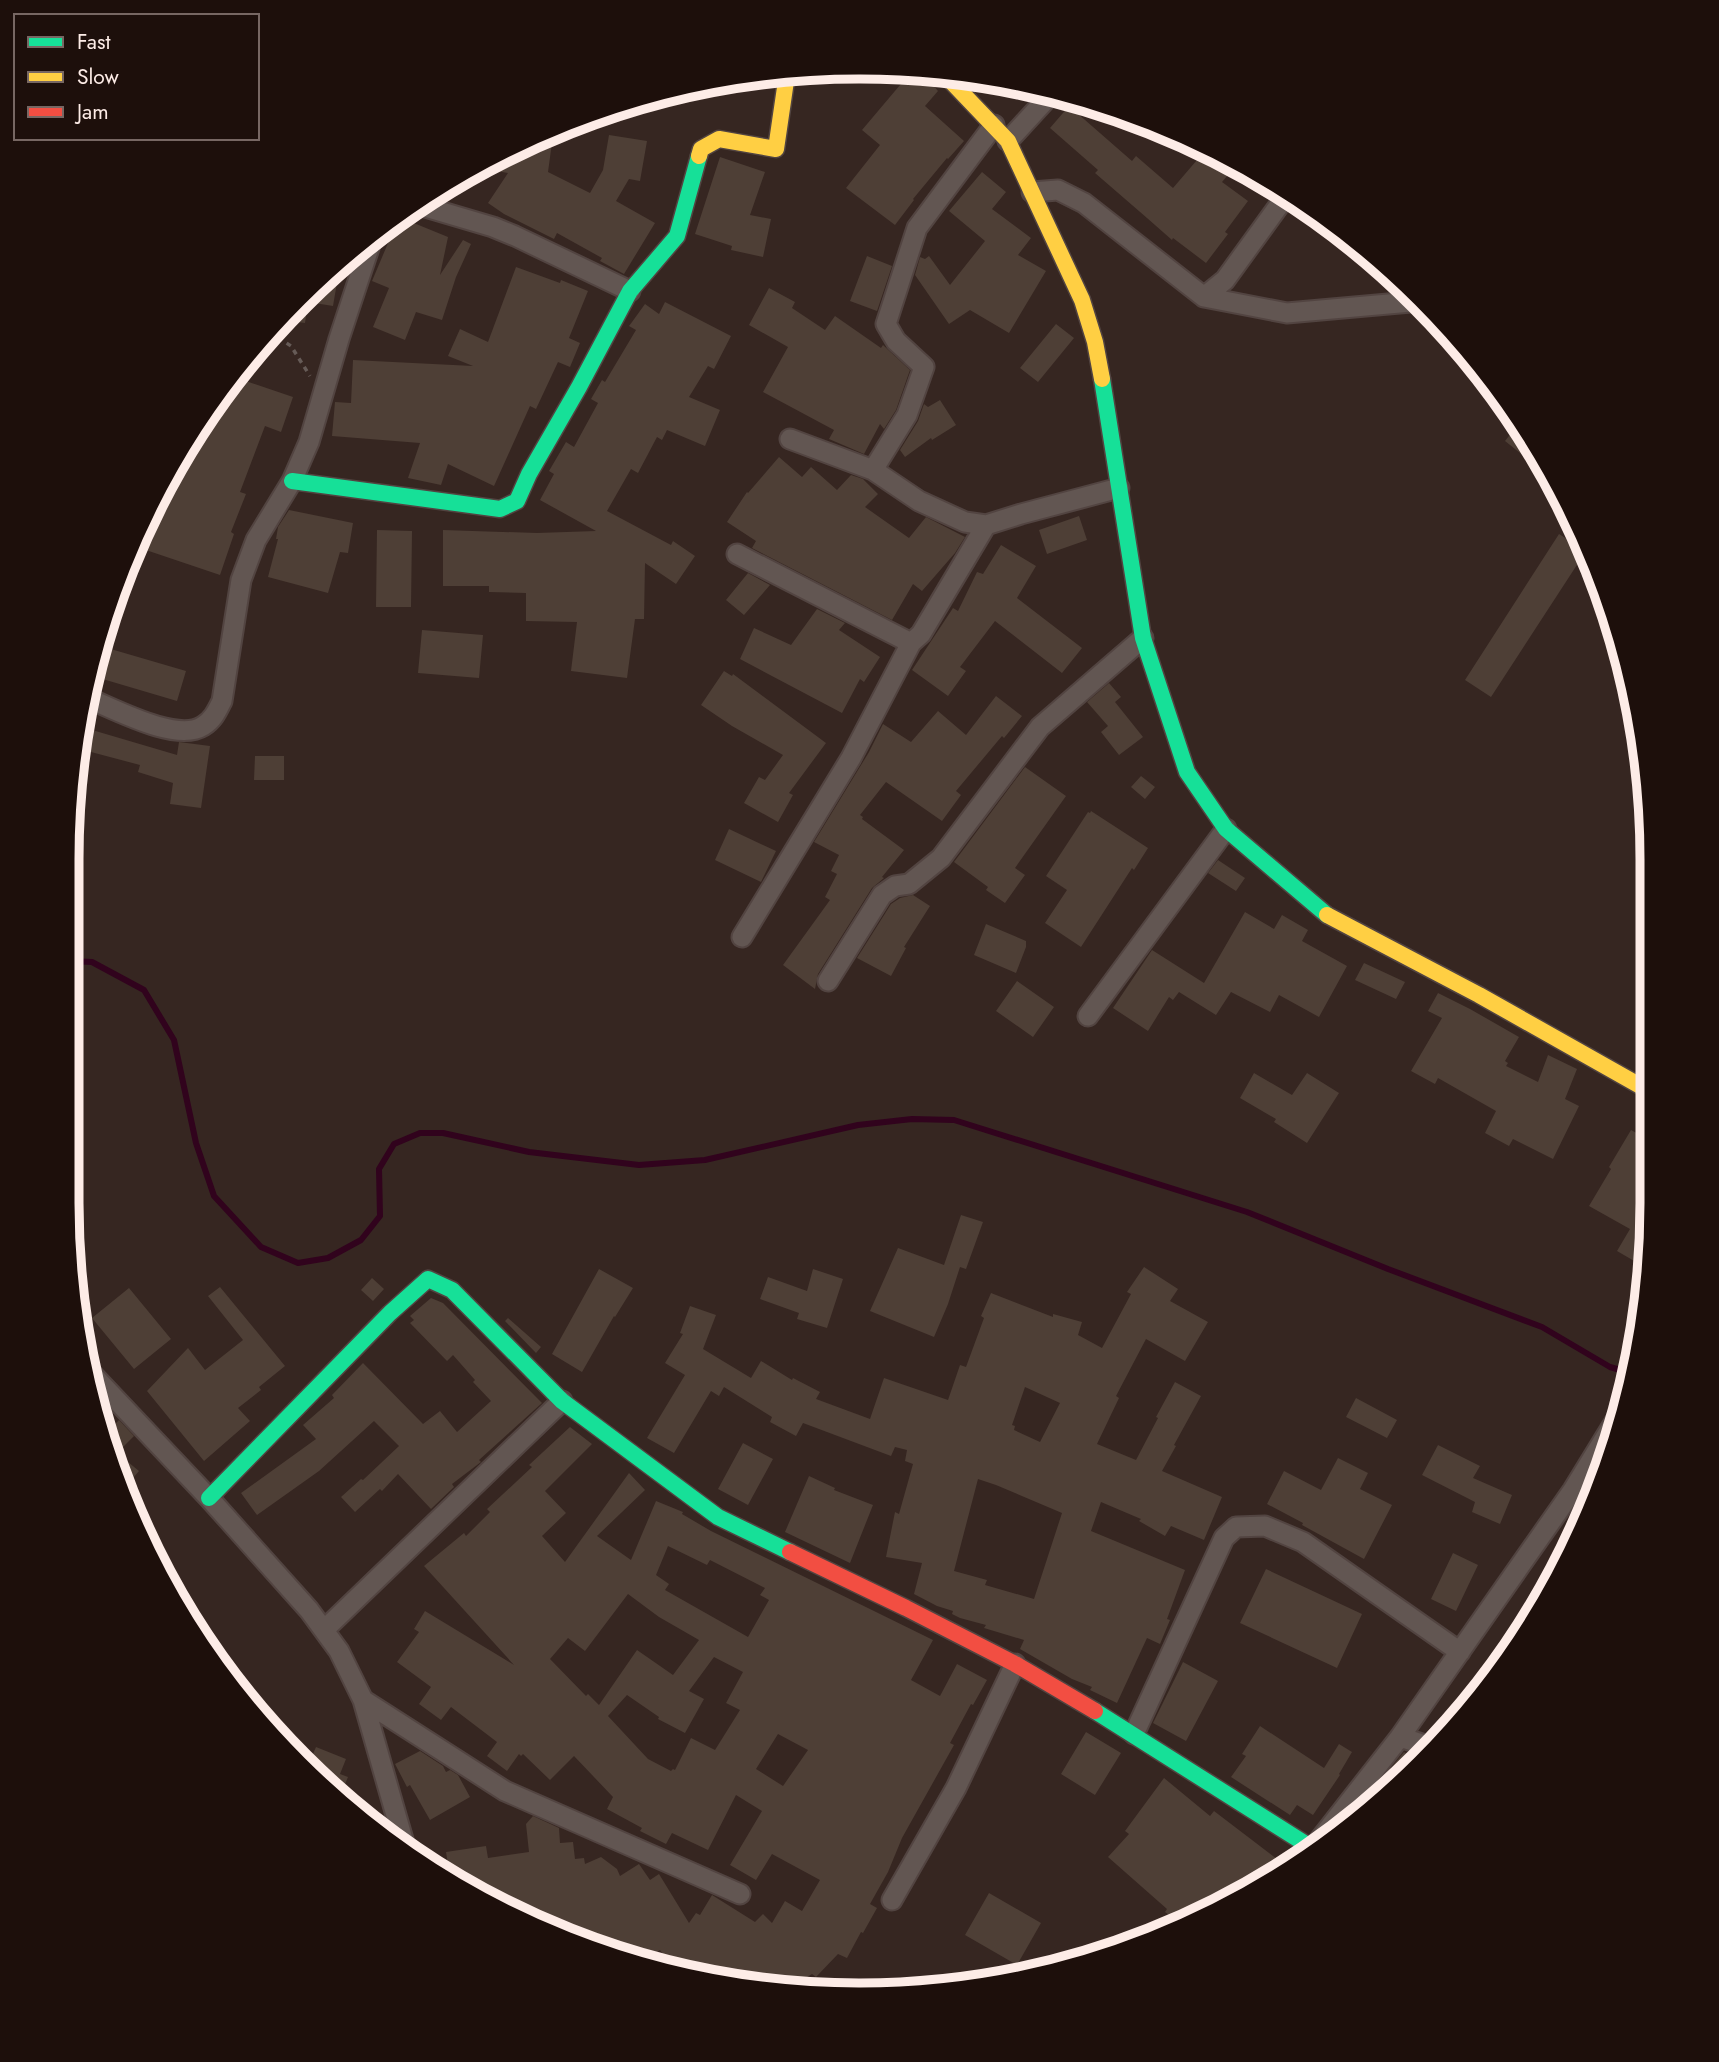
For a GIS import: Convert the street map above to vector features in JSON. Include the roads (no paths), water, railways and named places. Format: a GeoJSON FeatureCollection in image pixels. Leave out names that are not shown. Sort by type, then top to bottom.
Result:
{"type":"FeatureCollection","features":[{"type":"Feature","properties":{"kind":"street"},"geometry":{"type":"LineString","coordinates":[[292,481],[500,509],[517,501],[529,474],[630,291],[677,236],[701,149],[719,139],[776,149],[786,82]]}},
{"type":"Feature","properties":{"kind":"street"},"geometry":{"type":"LineString","coordinates":[[958,85],[1008,141],[1085,310],[1095,342],[1103,385],[1143,638],[1187,772],[1226,829],[1329,917],[1479,995],[1640,1086]]}},
{"type":"Feature","properties":{"kind":"street"},"geometry":{"type":"LineString","coordinates":[[1008,141],[1045,101]]}},
{"type":"Feature","properties":{"kind":"street"},"geometry":{"type":"LineString","coordinates":[[873,470],[907,415],[924,367],[896,341],[886,324],[917,228],[994,125]]}},
{"type":"Feature","properties":{"kind":"street"},"geometry":{"type":"LineString","coordinates":[[1032,192],[1058,190],[1084,203],[1204,298],[1287,313],[1407,302]]}},
{"type":"Feature","properties":{"kind":"street"},"geometry":{"type":"LineString","coordinates":[[1204,298],[1225,280],[1282,203]]}},
{"type":"Feature","properties":{"kind":"street"},"geometry":{"type":"LineString","coordinates":[[429,208],[515,236],[630,291]]}},
{"type":"Feature","properties":{"kind":"street"},"geometry":{"type":"LineString","coordinates":[[95,701],[162,728],[183,732],[202,727],[214,717],[222,701],[241,580],[256,540],[292,481],[309,442],[367,254]]}},
{"type":"Feature","properties":{"kind":"street"},"geometry":{"type":"LineString","coordinates":[[790,439],[873,470],[919,501],[965,522],[986,525],[1119,488]]}},
{"type":"Feature","properties":{"kind":"street"},"geometry":{"type":"LineString","coordinates":[[742,937],[851,758],[911,643],[921,634],[986,525]]}},
{"type":"Feature","properties":{"kind":"street"},"geometry":{"type":"LineString","coordinates":[[737,554],[911,643]]}},
{"type":"Feature","properties":{"kind":"street"},"geometry":{"type":"LineString","coordinates":[[828,981],[882,895],[895,886],[909,884],[941,858],[1040,727],[1143,638]]}},
{"type":"Feature","properties":{"kind":"street"},"geometry":{"type":"LineString","coordinates":[[1088,1016],[1226,829]]}},
{"type":"Feature","properties":{"kind":"street"},"geometry":{"type":"LineString","coordinates":[[209,1498],[390,1314],[428,1279],[452,1290],[562,1401],[718,1517],[1015,1664],[1134,1734],[1301,1846]]}},
{"type":"Feature","properties":{"kind":"street"},"geometry":{"type":"LineString","coordinates":[[100,1383],[309,1609],[340,1651],[363,1700],[402,1835]]}},
{"type":"Feature","properties":{"kind":"street"},"geometry":{"type":"LineString","coordinates":[[324,1630],[562,1401]]}},
{"type":"Feature","properties":{"kind":"street"},"geometry":{"type":"LineString","coordinates":[[1330,1826],[1400,1737],[1573,1490],[1602,1442]]}},
{"type":"Feature","properties":{"kind":"street"},"geometry":{"type":"LineString","coordinates":[[1134,1734],[1224,1538],[1237,1527],[1265,1526],[1303,1542],[1460,1652]]}},
{"type":"Feature","properties":{"kind":"street"},"geometry":{"type":"LineString","coordinates":[[892,1900],[956,1788],[1015,1664]]}},
{"type":"Feature","properties":{"kind":"street"},"geometry":{"type":"LineString","coordinates":[[363,1700],[505,1791],[740,1894]]}},
{"type":"Feature","properties":{"kind":"street"},"geometry":{"type":"LineString","coordinates":[[1400,1737],[1422,1744]]}},
{"type":"Feature","properties":{"kind":"waterway"},"geometry":{"type":"LineString","coordinates":[[79,961],[92,962],[144,990],[174,1040],[196,1143],[214,1196],[261,1247],[298,1263],[328,1258],[361,1240],[380,1216],[379,1169],[394,1144],[420,1133],[443,1133],[529,1152],[639,1165],[705,1160],[858,1125],[912,1119],[954,1120],[1247,1212],[1542,1327],[1610,1367],[1622,1370]]}}]}
